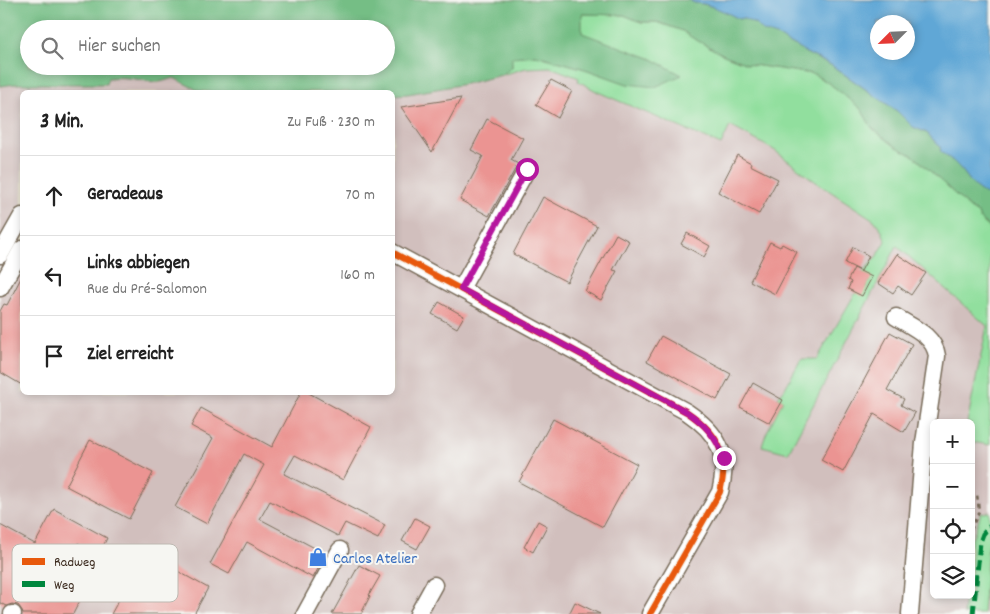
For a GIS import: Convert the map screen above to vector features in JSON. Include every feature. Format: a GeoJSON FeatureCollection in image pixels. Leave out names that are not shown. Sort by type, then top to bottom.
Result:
{"type":"FeatureCollection","features":[{"type":"Feature","properties":{"kind":"street"},"geometry":{"type":"LineString","coordinates":[[461,289],[527,169]]}},
{"type":"Feature","properties":{"kind":"street"},"geometry":{"type":"LineString","coordinates":[[2,246],[20,219]]}},
{"type":"Feature","properties":{"kind":"street"},"geometry":{"type":"LineString","coordinates":[[0,288],[20,253]]}},
{"type":"Feature","properties":{"kind":"street"},"geometry":{"type":"LineString","coordinates":[[395,254],[687,412],[706,427],[717,441],[724,458],[720,492],[650,614]]}},
{"type":"Feature","properties":{"kind":"street"},"geometry":{"type":"LineString","coordinates":[[896,317],[929,338],[934,344],[937,356],[924,443],[910,614]]}},
{"type":"Feature","properties":{"kind":"street"},"geometry":{"type":"LineString","coordinates":[[305,614],[340,550]]}},
{"type":"Feature","properties":{"kind":"street"},"geometry":{"type":"LineString","coordinates":[[418,614],[434,585]]}},
{"type":"Feature","properties":{"kind":"path"},"geometry":{"type":"LineString","coordinates":[[975,519],[979,511],[977,494]]}},
{"type":"Feature","properties":{"kind":"shaded area"},"geometry":{"type":"Polygon","coordinates":[[[550,67],[580,78],[579,81],[598,92],[720,145],[730,125],[774,150],[816,182],[874,220],[881,229],[886,241],[863,273],[879,279],[897,246],[987,326],[968,419],[930,419],[930,599],[965,599],[963,614],[0,614],[0,86],[134,77],[158,83],[174,78],[197,90],[20,90],[20,395],[395,395],[395,95],[465,84],[526,68],[550,67]]]}},
{"type":"Feature","properties":{"kind":"shaded area"},"geometry":{"type":"Polygon","coordinates":[[[975,443],[990,445],[990,512],[981,513],[975,530],[975,443]]]}},
{"type":"Feature","properties":{"kind":"shaded area"},"geometry":{"type":"Polygon","coordinates":[[[990,531],[990,614],[977,614],[990,531]]]}},
{"type":"Feature","properties":{"kind":"green space"},"geometry":{"type":"Polygon","coordinates":[[[0,0],[689,0],[694,3],[718,8],[739,19],[742,18],[755,24],[764,32],[779,37],[831,65],[897,111],[913,127],[927,133],[940,147],[941,152],[962,170],[974,186],[990,196],[990,228],[980,219],[978,213],[970,208],[914,156],[895,146],[872,128],[861,109],[829,83],[813,74],[747,64],[724,55],[683,31],[657,22],[641,22],[624,15],[582,14],[582,33],[650,58],[682,75],[655,87],[627,84],[585,69],[536,55],[512,57],[512,67],[502,75],[465,84],[395,95],[395,90],[197,90],[174,78],[157,82],[108,78],[106,84],[16,84],[0,86],[0,0]]]}},
{"type":"Feature","properties":{"kind":"green space"},"geometry":{"type":"Polygon","coordinates":[[[507,11],[581,23],[581,14],[624,15],[641,22],[657,22],[683,31],[724,55],[747,64],[813,74],[829,83],[861,109],[872,128],[895,146],[914,156],[970,208],[978,213],[980,219],[990,228],[990,445],[975,443],[975,419],[968,419],[987,326],[897,246],[788,453],[762,446],[783,400],[778,397],[784,390],[801,359],[817,359],[860,285],[867,287],[871,277],[863,273],[886,241],[881,229],[874,220],[816,182],[774,150],[730,126],[721,145],[598,92],[578,81],[579,78],[550,67],[526,68],[502,75],[512,67],[511,57],[536,55],[628,84],[681,75],[650,58],[507,11]]]}},
{"type":"Feature","properties":{"kind":"green space"},"geometry":{"type":"Polygon","coordinates":[[[990,512],[990,541],[983,614],[963,614],[965,599],[975,599],[975,530],[981,513],[990,512]]]}},
{"type":"Feature","properties":{"kind":"water"},"geometry":{"type":"Polygon","coordinates":[[[689,0],[990,0],[990,196],[974,186],[962,170],[941,152],[940,147],[927,133],[913,127],[897,111],[831,65],[779,37],[764,32],[755,24],[742,18],[739,19],[713,7],[689,0]]]}},
{"type":"Feature","properties":{"kind":"building"},"geometry":{"type":"Polygon","coordinates":[[[551,80],[572,91],[558,118],[536,105],[551,80]]]}},
{"type":"Feature","properties":{"kind":"building"},"geometry":{"type":"Polygon","coordinates":[[[461,98],[432,152],[401,107],[461,98]]]}},
{"type":"Feature","properties":{"kind":"building"},"geometry":{"type":"Polygon","coordinates":[[[487,119],[523,138],[511,160],[518,164],[489,216],[460,200],[483,156],[471,150],[487,119]]]}},
{"type":"Feature","properties":{"kind":"building"},"geometry":{"type":"Polygon","coordinates":[[[737,155],[751,163],[750,165],[778,179],[759,214],[718,192],[737,155]]]}},
{"type":"Feature","properties":{"kind":"building"},"geometry":{"type":"Polygon","coordinates":[[[543,197],[597,226],[567,282],[513,254],[543,197]]]}},
{"type":"Feature","properties":{"kind":"building"},"geometry":{"type":"Polygon","coordinates":[[[687,233],[710,246],[704,257],[681,244],[687,233]]]}},
{"type":"Feature","properties":{"kind":"building"},"geometry":{"type":"Polygon","coordinates":[[[616,234],[629,241],[613,270],[617,271],[601,300],[585,291],[616,234]]]}},
{"type":"Feature","properties":{"kind":"building"},"geometry":{"type":"Polygon","coordinates":[[[770,242],[780,247],[782,244],[797,252],[775,294],[750,281],[770,242]]]}},
{"type":"Feature","properties":{"kind":"building"},"geometry":{"type":"Polygon","coordinates":[[[853,247],[869,256],[861,271],[845,263],[853,247]]]}},
{"type":"Feature","properties":{"kind":"building"},"geometry":{"type":"Polygon","coordinates":[[[897,254],[926,273],[911,295],[898,286],[893,293],[878,283],[897,254]]]}},
{"type":"Feature","properties":{"kind":"building"},"geometry":{"type":"Polygon","coordinates":[[[854,268],[872,277],[862,296],[848,289],[851,282],[848,280],[854,268]]]}},
{"type":"Feature","properties":{"kind":"building"},"geometry":{"type":"Polygon","coordinates":[[[20,280],[20,384],[0,372],[0,311],[4,304],[7,305],[20,280]]]}},
{"type":"Feature","properties":{"kind":"building"},"geometry":{"type":"Polygon","coordinates":[[[439,302],[464,316],[457,328],[432,314],[439,302]]]}},
{"type":"Feature","properties":{"kind":"building"},"geometry":{"type":"Polygon","coordinates":[[[890,332],[912,344],[887,390],[904,399],[901,405],[915,413],[904,432],[874,414],[843,472],[821,460],[890,332]]]}},
{"type":"Feature","properties":{"kind":"building"},"geometry":{"type":"Polygon","coordinates":[[[661,336],[731,374],[717,400],[647,361],[661,336]]]}},
{"type":"Feature","properties":{"kind":"building"},"geometry":{"type":"Polygon","coordinates":[[[753,383],[783,400],[770,423],[740,407],[753,383]]]}},
{"type":"Feature","properties":{"kind":"building"},"geometry":{"type":"Polygon","coordinates":[[[299,395],[312,395],[371,427],[343,480],[295,455],[284,474],[385,525],[378,539],[345,523],[338,536],[270,501],[260,519],[326,554],[313,578],[247,542],[229,574],[210,564],[264,465],[244,454],[207,524],[175,507],[213,438],[191,426],[201,408],[272,447],[299,395]]]}},
{"type":"Feature","properties":{"kind":"building"},"geometry":{"type":"Polygon","coordinates":[[[553,419],[637,464],[603,527],[519,482],[553,419]]]}},
{"type":"Feature","properties":{"kind":"building"},"geometry":{"type":"Polygon","coordinates":[[[90,440],[153,473],[129,519],[66,486],[90,440]]]}},
{"type":"Feature","properties":{"kind":"building"},"geometry":{"type":"Polygon","coordinates":[[[54,509],[107,538],[104,544],[35,544],[54,509]]]}},
{"type":"Feature","properties":{"kind":"building"},"geometry":{"type":"Polygon","coordinates":[[[415,518],[430,526],[417,549],[402,541],[415,518]]]}},
{"type":"Feature","properties":{"kind":"building"},"geometry":{"type":"Polygon","coordinates":[[[538,521],[547,526],[533,552],[524,547],[538,521]]]}},
{"type":"Feature","properties":{"kind":"building"},"geometry":{"type":"Polygon","coordinates":[[[0,525],[35,544],[12,544],[12,602],[79,602],[73,614],[23,614],[18,605],[6,606],[0,603],[0,525]]]}},
{"type":"Feature","properties":{"kind":"building"},"geometry":{"type":"Polygon","coordinates":[[[359,565],[380,576],[361,614],[332,614],[359,565]]]}},
{"type":"Feature","properties":{"kind":"building"},"geometry":{"type":"Polygon","coordinates":[[[178,571],[208,588],[194,614],[111,614],[118,602],[178,602],[178,571]]]}},
{"type":"Feature","properties":{"kind":"building"},"geometry":{"type":"Polygon","coordinates":[[[575,602],[600,614],[569,614],[575,602]]]}},
{"type":"Feature","properties":{"kind":"marked path"},"geometry":{"type":"LineString","coordinates":[[973,614],[980,542],[983,534],[990,526]]}},
{"type":"Feature","properties":{"kind":"cycle path"},"geometry":{"type":"LineString","coordinates":[[395,254],[687,412],[707,428],[714,437],[722,456],[723,479],[720,492],[650,614]]}},
{"type":"Feature","properties":{"kind":"place","name":"Carlos Atelier"},"geometry":{"type":"Point","coordinates":[318,557]}},
{"type":"Feature","properties":{"kind":"route"},"geometry":{"type":"LineString","coordinates":[[527,169],[461,289],[698,419],[712,433],[724,458]]}}]}
